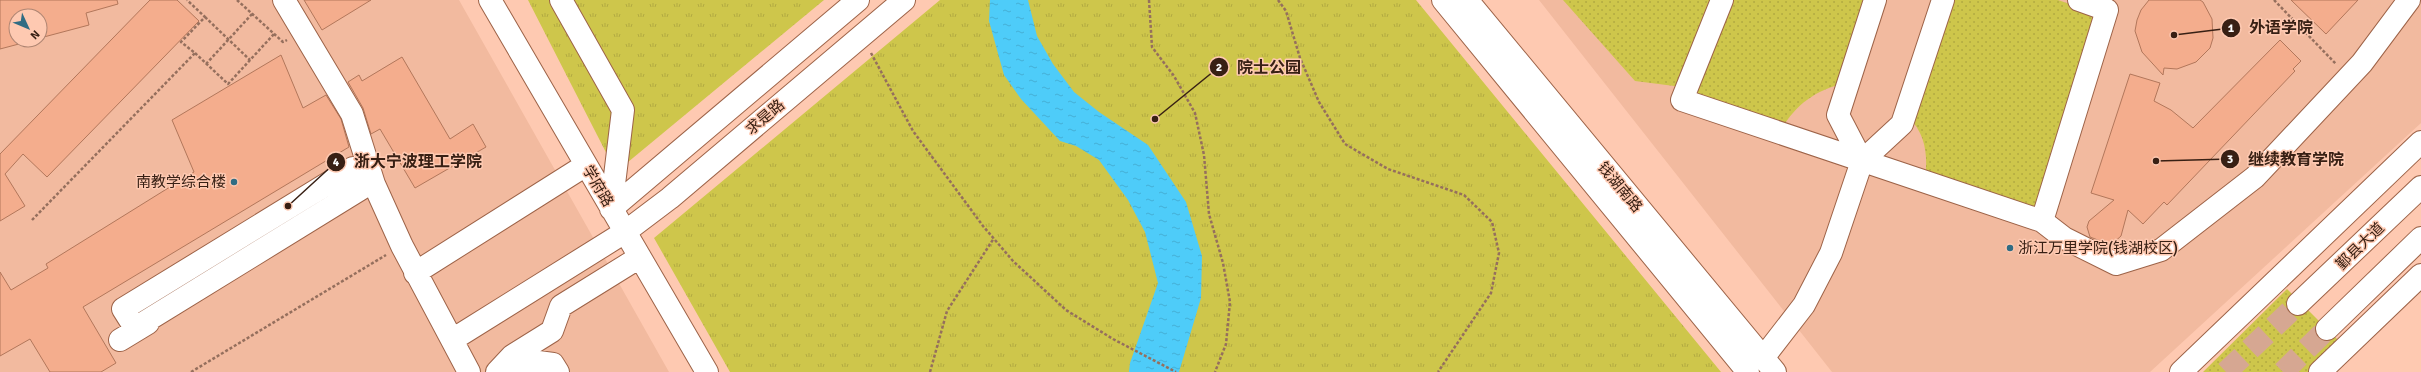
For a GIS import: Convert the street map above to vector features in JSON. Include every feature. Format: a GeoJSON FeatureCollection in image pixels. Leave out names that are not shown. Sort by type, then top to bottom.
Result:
{"type":"FeatureCollection","features":[{"type":"Feature","properties":{"kind":"street"},"geometry":{"type":"LineString","coordinates":[[284,0],[352,114],[369,186]]}},
{"type":"Feature","properties":{"kind":"street","name":"学府路"},"geometry":{"type":"LineString","coordinates":[[490,0],[707,372]]}},
{"type":"Feature","properties":{"kind":"street"},"geometry":{"type":"LineString","coordinates":[[561,0],[623,110],[611,209]]}},
{"type":"Feature","properties":{"kind":"street","name":"求是路"},"geometry":{"type":"LineString","coordinates":[[611,209],[858,0]]}},
{"type":"Feature","properties":{"kind":"street","name":"求是路"},"geometry":{"type":"LineString","coordinates":[[452,340],[625,232],[670,198],[904,0]]}},
{"type":"Feature","properties":{"kind":"street","name":"钱湖南路"},"geometry":{"type":"LineString","coordinates":[[1443,0],[1762,367]]}},
{"type":"Feature","properties":{"kind":"street","name":"钱湖南路"},"geometry":{"type":"LineString","coordinates":[[1467,0],[1762,367]]}},
{"type":"Feature","properties":{"kind":"street"},"geometry":{"type":"LineString","coordinates":[[1722,0],[1682,100],[2042,221],[2064,238],[2116,264],[2161,250],[2255,177],[2362,63],[2409,0]]}},
{"type":"Feature","properties":{"kind":"street"},"geometry":{"type":"LineString","coordinates":[[1862,161],[1838,115],[1875,0]]}},
{"type":"Feature","properties":{"kind":"street"},"geometry":{"type":"LineString","coordinates":[[1762,367],[1804,305],[1831,253],[1862,161],[1902,124],[1943,0]]}},
{"type":"Feature","properties":{"kind":"street"},"geometry":{"type":"LineString","coordinates":[[2042,221],[2107,10],[2079,0]]}},
{"type":"Feature","properties":{"kind":"street"},"geometry":{"type":"LineString","coordinates":[[2181,372],[2421,142]]}},
{"type":"Feature","properties":{"kind":"street"},"geometry":{"type":"LineString","coordinates":[[415,273],[586,166]]}},
{"type":"Feature","properties":{"kind":"street"},"geometry":{"type":"LineString","coordinates":[[369,186],[135,328],[123,309],[353,168],[369,186],[469,372]]}},
{"type":"Feature","properties":{"kind":"street"},"geometry":{"type":"LineString","coordinates":[[120,340],[369,186]]}},
{"type":"Feature","properties":{"kind":"street","name":"鄞县大道"},"geometry":{"type":"LineString","coordinates":[[2298,304],[2421,187]]}},
{"type":"Feature","properties":{"kind":"street"},"geometry":{"type":"LineString","coordinates":[[2327,330],[2421,238]]}},
{"type":"Feature","properties":{"kind":"street"},"geometry":{"type":"LineString","coordinates":[[497,372],[512,356],[552,331],[561,306],[640,257]]}},
{"type":"Feature","properties":{"kind":"street"},"geometry":{"type":"LineString","coordinates":[[2320,372],[2421,275]]}},
{"type":"Feature","properties":{"kind":"street"},"geometry":{"type":"LineString","coordinates":[[522,372],[538,362],[553,364],[558,372]]}},
{"type":"Feature","properties":{"kind":"path"},"geometry":{"type":"LineString","coordinates":[[187,0],[250,60]]}},
{"type":"Feature","properties":{"kind":"path"},"geometry":{"type":"LineString","coordinates":[[237,0],[283,42],[302,30]]}},
{"type":"Feature","properties":{"kind":"path"},"geometry":{"type":"LineString","coordinates":[[1149,0],[1152,47],[1174,76],[1195,113],[1204,155],[1209,214],[1223,263],[1230,302],[1226,344],[1215,372]]}},
{"type":"Feature","properties":{"kind":"path"},"geometry":{"type":"LineString","coordinates":[[1278,0],[1286,11],[1300,58],[1319,102],[1345,144],[1388,169],[1464,195],[1492,222],[1499,254],[1491,293],[1438,372]]}},
{"type":"Feature","properties":{"kind":"path"},"geometry":{"type":"LineString","coordinates":[[2274,0],[2348,78]]}},
{"type":"Feature","properties":{"kind":"path"},"geometry":{"type":"LineString","coordinates":[[206,64],[252,14]]}},
{"type":"Feature","properties":{"kind":"path"},"geometry":{"type":"LineString","coordinates":[[205,17],[181,42],[228,84],[274,34]]}},
{"type":"Feature","properties":{"kind":"path"},"geometry":{"type":"LineString","coordinates":[[861,36],[913,131],[1013,261],[1066,310],[1123,344],[1176,372]]}},
{"type":"Feature","properties":{"kind":"path"},"geometry":{"type":"LineString","coordinates":[[32,220],[195,53]]}},
{"type":"Feature","properties":{"kind":"path"},"geometry":{"type":"LineString","coordinates":[[930,372],[947,311],[994,238]]}},
{"type":"Feature","properties":{"kind":"path"},"geometry":{"type":"LineString","coordinates":[[191,372],[402,246]]}},
{"type":"Feature","properties":{"kind":"shaded area"},"geometry":{"type":"Polygon","coordinates":[[[0,0],[459,0],[669,372],[0,372],[0,0]]]}},
{"type":"Feature","properties":{"kind":"shaded area","name":"浙江万里学院(钱湖校区)"},"geometry":{"type":"Polygon","coordinates":[[[1539,0],[2421,0],[2421,123],[2150,372],[1832,372],[1539,0]]]}},
{"type":"Feature","properties":{"kind":"green space"},"geometry":{"type":"Polygon","coordinates":[[[528,0],[824,0],[616,172],[528,0]]]}},
{"type":"Feature","properties":{"kind":"green space"},"geometry":{"type":"Polygon","coordinates":[[[940,0],[1416,0],[1721,372],[730,372],[654,238],[940,0]]]}},
{"type":"Feature","properties":{"kind":"green space"},"geometry":{"type":"Polygon","coordinates":[[[1563,0],[1717,0],[1682,87],[1635,81],[1563,0]]]}},
{"type":"Feature","properties":{"kind":"green space"},"geometry":{"type":"Polygon","coordinates":[[[1728,0],[1873,0],[1845,83],[1825,90],[1808,99],[1793,113],[1781,130],[1694,100],[1728,0]]]}},
{"type":"Feature","properties":{"kind":"green space"},"geometry":{"type":"Polygon","coordinates":[[[1950,0],[2058,0],[2093,12],[2100,22],[2033,213],[1925,179],[1926,154],[1924,146],[1919,131],[1909,118],[1950,0]]]}},
{"type":"Feature","properties":{"kind":"green space"},"geometry":{"type":"Polygon","coordinates":[[[2287,289],[2342,344],[2312,372],[2203,372],[2287,289]]]}},
{"type":"Feature","properties":{"kind":"water"},"geometry":{"type":"Polygon","coordinates":[[[990,0],[1028,0],[1037,36],[1053,64],[1074,92],[1099,112],[1148,145],[1186,202],[1202,256],[1201,298],[1179,372],[1129,372],[1130,363],[1158,283],[1145,232],[1128,200],[1099,160],[1076,146],[1060,141],[1021,99],[1004,75],[989,21],[990,0]]]}},
{"type":"Feature","properties":{"kind":"building"},"geometry":{"type":"Polygon","coordinates":[[[0,0],[117,0],[118,4],[86,13],[89,25],[48,36],[48,8],[8,8],[8,47],[0,49],[0,0]]]}},
{"type":"Feature","properties":{"kind":"building"},"geometry":{"type":"Polygon","coordinates":[[[150,0],[177,0],[199,21],[47,177],[23,154],[5,174],[25,206],[0,221],[0,154],[150,0]]]}},
{"type":"Feature","properties":{"kind":"building"},"geometry":{"type":"Polygon","coordinates":[[[304,0],[371,0],[322,30],[304,0]]]}},
{"type":"Feature","properties":{"kind":"building"},"geometry":{"type":"Polygon","coordinates":[[[2149,0],[2200,0],[2203,2],[2212,19],[2213,38],[2210,48],[2196,62],[2177,69],[2164,68],[2163,75],[2142,52],[2135,31],[2141,10],[2149,0]]]}},
{"type":"Feature","properties":{"kind":"building"},"geometry":{"type":"Polygon","coordinates":[[[2291,0],[2358,0],[2326,34],[2291,0]]]}},
{"type":"Feature","properties":{"kind":"building"},"geometry":{"type":"Polygon","coordinates":[[[2280,40],[2301,61],[2293,69],[2295,71],[2167,205],[2164,202],[2143,224],[2128,210],[2121,236],[2111,245],[2090,237],[2087,227],[2089,221],[2114,200],[2091,193],[2130,74],[2160,83],[2154,101],[2171,110],[2193,128],[2280,40]]]}},
{"type":"Feature","properties":{"kind":"building"},"geometry":{"type":"Polygon","coordinates":[[[281,55],[303,108],[326,95],[341,119],[349,147],[83,307],[116,363],[101,372],[50,372],[30,339],[0,356],[0,272],[11,290],[48,268],[46,264],[194,172],[172,120],[281,55]]]}},
{"type":"Feature","properties":{"kind":"building"},"geometry":{"type":"Polygon","coordinates":[[[402,57],[450,139],[473,124],[486,147],[415,188],[380,129],[371,134],[363,108],[348,82],[359,75],[362,81],[402,57]]]}},
{"type":"Feature","properties":{"kind":"tunnel"},"geometry":{"type":"LineString","coordinates":[[2226,372],[2298,304]]}},
{"type":"Feature","properties":{"kind":"tunnel"},"geometry":{"type":"LineString","coordinates":[[2283,372],[2327,329]]}},
{"type":"Feature","properties":{"kind":"place","name":"外语学院"},"geometry":{"type":"Point","coordinates":[2174,35]}},
{"type":"Feature","properties":{"kind":"place","name":"院士公园"},"geometry":{"type":"Point","coordinates":[1155,119]}},
{"type":"Feature","properties":{"kind":"place","name":"继续教育学院"},"geometry":{"type":"Point","coordinates":[2156,161]}},
{"type":"Feature","properties":{"kind":"place","name":"南教学综合楼"},"geometry":{"type":"Point","coordinates":[234,182]}},
{"type":"Feature","properties":{"kind":"place","name":"浙大宁波理工学院"},"geometry":{"type":"Point","coordinates":[288,206]}},
{"type":"Feature","properties":{"kind":"place","name":"浙江万里学院(钱湖校区)"},"geometry":{"type":"Point","coordinates":[2010,248]}}]}
